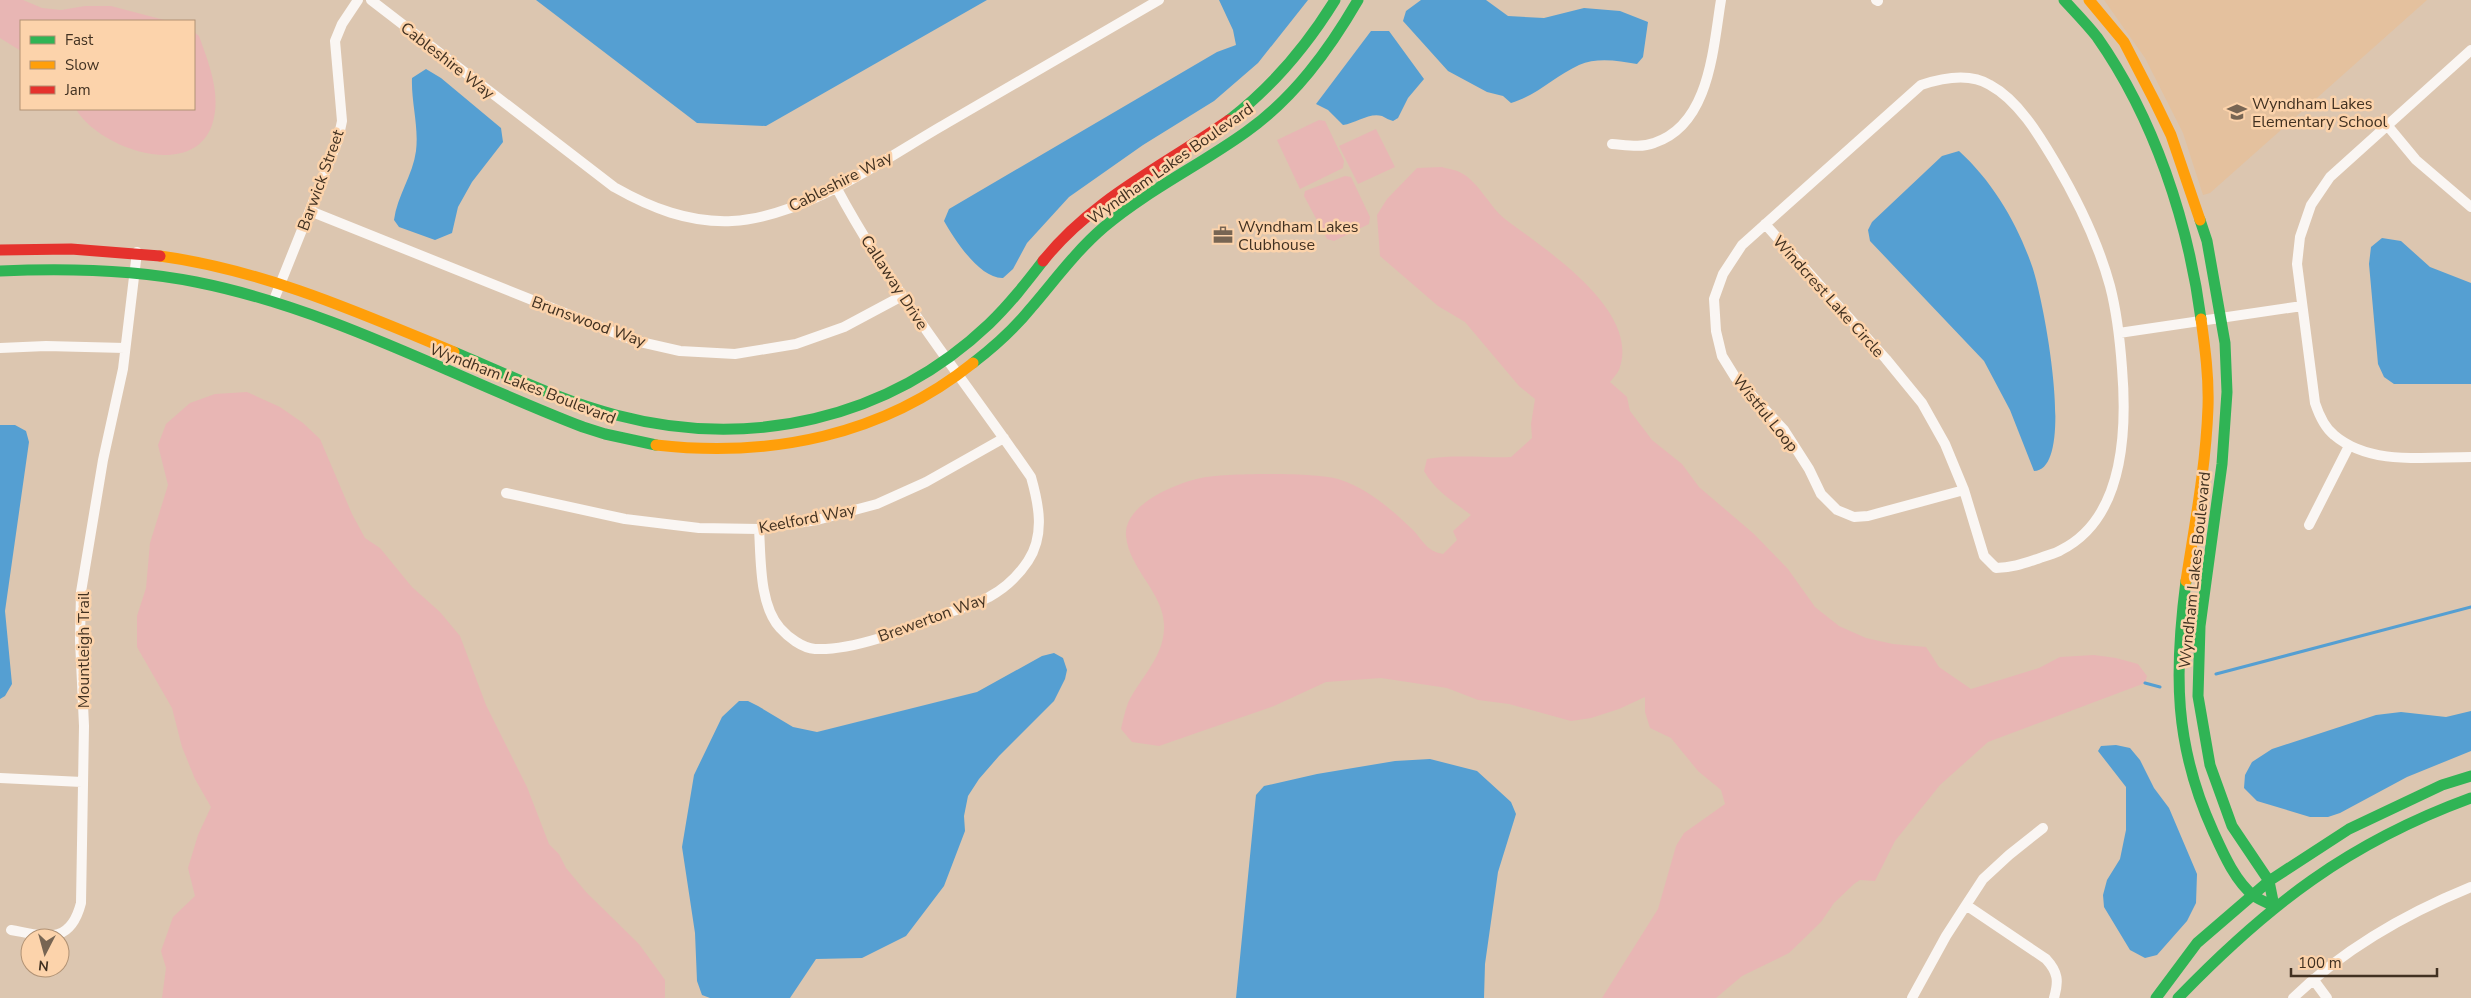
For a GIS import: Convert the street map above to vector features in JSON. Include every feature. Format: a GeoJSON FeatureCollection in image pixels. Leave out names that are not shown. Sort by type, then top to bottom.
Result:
{"type":"FeatureCollection","features":[{"type":"Feature","properties":{"kind":"street","name":"Barwick Street"},"geometry":{"type":"LineString","coordinates":[[273,302],[338,140],[342,122],[335,41],[342,24],[358,0]]}},
{"type":"Feature","properties":{"kind":"street","name":"Cableshire Way"},"geometry":{"type":"LineString","coordinates":[[371,0],[614,187],[657,209],[691,218],[726,221],[746,219],[790,208],[836,187],[1160,0]]}},
{"type":"Feature","properties":{"kind":"street","name":"Wyndham Lakes Boulevard"},"geometry":{"type":"LineString","coordinates":[[0,250],[57,248],[137,252],[209,264],[280,284],[590,408],[647,423],[695,430],[729,431],[774,427],[823,418],[880,398],[904,386],[947,358],[994,320],[1057,244],[1101,204],[1239,112],[1267,89],[1291,64],[1317,31],[1335,0]]}},
{"type":"Feature","properties":{"kind":"street","name":"Wyndham Lakes Boulevard"},"geometry":{"type":"LineString","coordinates":[[0,270],[54,268],[135,271],[204,282],[273,302],[575,423],[643,443],[690,450],[730,450],[775,447],[817,440],[888,415],[958,374],[1008,333],[1030,310],[1062,267],[1086,242],[1113,220],[1249,130],[1279,105],[1305,78],[1332,42],[1358,0]]}},
{"type":"Feature","properties":{"kind":"street"},"geometry":{"type":"LineString","coordinates":[[1612,144],[1635,146],[1655,143],[1675,131],[1697,107],[1706,85],[1722,0]]}},
{"type":"Feature","properties":{"kind":"street","name":"Wyndham Lakes Boulevard"},"geometry":{"type":"LineString","coordinates":[[2064,0],[2107,52],[2153,143],[2168,183],[2188,251],[2203,321],[2208,404],[2206,441],[2179,641],[2180,708],[2187,759],[2214,834],[2251,894]]}},
{"type":"Feature","properties":{"kind":"street","name":"Wyndham Lakes Boulevard"},"geometry":{"type":"LineString","coordinates":[[2089,0],[2124,42],[2171,134],[2207,241],[2221,318],[2227,392],[2222,464],[2200,626],[2198,696],[2210,765],[2232,826],[2269,881],[2274,906]]}},
{"type":"Feature","properties":{"kind":"street"},"geometry":{"type":"LineString","coordinates":[[2471,50],[2330,177],[2312,205],[2300,237],[2297,264],[2315,403],[2322,421],[2333,435],[2349,446],[2372,454],[2400,457],[2471,457]]}},
{"type":"Feature","properties":{"kind":"street","name":"Windcrest Lake Circle"},"geometry":{"type":"LineString","coordinates":[[1943,78],[1968,78],[1989,84],[2006,95],[2043,142],[2075,197],[2097,246],[2110,287],[2119,333],[2125,408],[2119,468],[2103,507],[2084,532],[2062,550],[2011,568],[1996,568],[1984,556],[1964,490],[1945,444],[1922,403],[1886,359],[1766,224],[1921,86],[1943,78]]}},
{"type":"Feature","properties":{"kind":"street"},"geometry":{"type":"LineString","coordinates":[[1239,112],[1249,130]]}},
{"type":"Feature","properties":{"kind":"street"},"geometry":{"type":"LineString","coordinates":[[2387,125],[2416,160],[2471,207]]}},
{"type":"Feature","properties":{"kind":"street"},"geometry":{"type":"LineString","coordinates":[[2153,143],[2171,134]]}},
{"type":"Feature","properties":{"kind":"street","name":"Callaway Drive"},"geometry":{"type":"LineString","coordinates":[[836,187],[877,259],[958,374]]}},
{"type":"Feature","properties":{"kind":"street","name":"Brunswood Way"},"geometry":{"type":"LineString","coordinates":[[310,211],[596,326],[636,341],[680,351],[735,354],[796,344],[844,327],[902,296]]}},
{"type":"Feature","properties":{"kind":"street","name":"Wistful Loop"},"geometry":{"type":"LineString","coordinates":[[1766,224],[1742,245],[1723,274],[1714,300],[1716,330],[1722,356],[1735,377],[1784,430],[1809,469],[1821,494],[1838,510],[1854,517],[1868,516],[1964,490]]}},
{"type":"Feature","properties":{"kind":"street","name":"Mountleigh Trail"},"geometry":{"type":"LineString","coordinates":[[11,930],[50,936],[64,932],[77,920],[81,904],[82,592],[103,460],[123,369],[137,252]]}},
{"type":"Feature","properties":{"kind":"street"},"geometry":{"type":"LineString","coordinates":[[2119,333],[2302,306]]}},
{"type":"Feature","properties":{"kind":"street"},"geometry":{"type":"LineString","coordinates":[[0,348],[46,346],[125,348]]}},
{"type":"Feature","properties":{"kind":"street","name":"Brewerton Way"},"geometry":{"type":"LineString","coordinates":[[759,529],[762,586],[778,627],[796,642],[812,649],[832,649],[898,632],[988,598],[1010,582],[1028,560],[1039,534],[1039,504],[1031,477],[958,374]]}},
{"type":"Feature","properties":{"kind":"street","name":"Keelford Way"},"geometry":{"type":"LineString","coordinates":[[506,493],[625,519],[699,528],[759,529],[817,520],[878,504],[926,482],[1004,438]]}},
{"type":"Feature","properties":{"kind":"street"},"geometry":{"type":"LineString","coordinates":[[2309,525],[2349,446]]}},
{"type":"Feature","properties":{"kind":"street"},"geometry":{"type":"LineString","coordinates":[[2156,998],[2197,943],[2251,894],[2269,881],[2349,829],[2442,786],[2471,776]]}},
{"type":"Feature","properties":{"kind":"street"},"geometry":{"type":"LineString","coordinates":[[0,778],[82,782]]}},
{"type":"Feature","properties":{"kind":"street"},"geometry":{"type":"LineString","coordinates":[[2178,998],[2210,964],[2274,906],[2323,871],[2406,825],[2471,798]]}},
{"type":"Feature","properties":{"kind":"street"},"geometry":{"type":"LineString","coordinates":[[1912,998],[1946,936],[1983,879],[2043,828]]}},
{"type":"Feature","properties":{"kind":"street"},"geometry":{"type":"LineString","coordinates":[[2293,998],[2313,979],[2380,933],[2436,901],[2471,887]]}},
{"type":"Feature","properties":{"kind":"street"},"geometry":{"type":"LineString","coordinates":[[2251,894],[2274,906]]}},
{"type":"Feature","properties":{"kind":"street"},"geometry":{"type":"LineString","coordinates":[[1966,905],[2046,958],[2056,970],[2058,985],[2054,998]]}},
{"type":"Feature","properties":{"kind":"street"},"geometry":{"type":"LineString","coordinates":[[2313,979],[2326,998]]}},
{"type":"Feature","properties":{"kind":"shaded area"},"geometry":{"type":"Polygon","coordinates":[[[0,0],[23,0],[42,8],[61,10],[85,6],[111,6],[164,20],[20,20],[20,50],[0,38],[0,0]]]}},
{"type":"Feature","properties":{"kind":"shaded area","name":"Wyndham Lakes Elementary School"},"geometry":{"type":"Polygon","coordinates":[[[2104,0],[2427,0],[2210,193],[2203,195],[2183,133],[2145,58],[2104,0]]]}},
{"type":"Feature","properties":{"kind":"shaded area"},"geometry":{"type":"Polygon","coordinates":[[[195,33],[199,36],[213,80],[216,102],[212,125],[201,142],[185,152],[166,155],[144,153],[123,146],[103,136],[87,123],[77,110],[195,110],[195,33]]]}},
{"type":"Feature","properties":{"kind":"shaded area"},"geometry":{"type":"Polygon","coordinates":[[[1319,120],[1325,121],[1344,161],[1343,168],[1300,189],[1277,140],[1319,120]]]}},
{"type":"Feature","properties":{"kind":"shaded area"},"geometry":{"type":"Polygon","coordinates":[[[1376,129],[1395,167],[1358,184],[1339,146],[1376,129]]]}},
{"type":"Feature","properties":{"kind":"shaded area"},"geometry":{"type":"Polygon","coordinates":[[[1442,167],[1469,178],[1505,219],[1542,246],[1585,283],[1603,304],[1616,325],[1622,347],[1619,370],[1610,382],[1627,397],[1630,411],[1652,440],[1682,464],[1699,487],[1754,534],[1788,569],[1815,607],[1839,626],[1866,638],[1893,644],[1926,647],[1939,667],[1971,689],[2039,668],[2060,657],[2094,655],[2116,658],[2138,664],[2147,676],[2145,683],[1988,742],[1940,785],[1895,841],[1875,881],[1860,880],[1854,884],[1834,903],[1821,922],[1789,953],[1742,976],[1716,998],[1602,998],[1658,909],[1676,846],[1684,833],[1725,804],[1721,790],[1698,771],[1671,738],[1650,728],[1645,712],[1645,697],[1619,709],[1591,718],[1571,721],[1509,704],[1478,700],[1447,688],[1381,678],[1326,682],[1274,706],[1159,746],[1132,742],[1121,729],[1128,703],[1155,659],[1163,639],[1163,616],[1159,604],[1133,560],[1126,536],[1127,525],[1133,515],[1153,497],[1178,485],[1213,476],[1272,474],[1330,477],[1351,484],[1370,494],[1412,529],[1429,548],[1443,554],[1457,540],[1453,531],[1471,515],[1445,495],[1428,478],[1424,471],[1427,459],[1458,456],[1511,457],[1532,438],[1531,424],[1535,399],[1519,386],[1465,322],[1438,306],[1380,256],[1377,215],[1387,199],[1417,168],[1442,167]]]}},
{"type":"Feature","properties":{"kind":"shaded area"},"geometry":{"type":"Polygon","coordinates":[[[1345,176],[1351,177],[1370,217],[1369,224],[1334,241],[1327,239],[1304,196],[1305,191],[1345,176]]]}},
{"type":"Feature","properties":{"kind":"shaded area"},"geometry":{"type":"Polygon","coordinates":[[[247,392],[280,407],[303,423],[320,439],[352,514],[365,538],[380,548],[412,587],[440,612],[460,636],[486,705],[527,787],[549,844],[559,854],[566,868],[586,892],[639,944],[665,980],[665,998],[162,998],[166,968],[161,951],[173,917],[195,896],[188,868],[198,835],[211,807],[195,779],[182,747],[172,708],[137,647],[137,616],[146,588],[150,543],[168,485],[158,445],[166,424],[190,403],[215,394],[247,392]]]}},
{"type":"Feature","properties":{"kind":"water"},"geometry":{"type":"Polygon","coordinates":[[[536,0],[987,0],[766,126],[697,123],[536,0]]]}},
{"type":"Feature","properties":{"kind":"water"},"geometry":{"type":"Polygon","coordinates":[[[1219,0],[1308,0],[1258,63],[1214,101],[1143,145],[1069,197],[1027,243],[1013,269],[1003,278],[994,277],[977,265],[954,238],[944,221],[949,209],[1217,52],[1236,45],[1233,30],[1219,0]]]}},
{"type":"Feature","properties":{"kind":"water"},"geometry":{"type":"Polygon","coordinates":[[[1421,0],[1486,0],[1508,16],[1544,18],[1584,8],[1620,11],[1648,22],[1643,57],[1637,64],[1608,60],[1593,61],[1579,65],[1529,96],[1511,103],[1503,96],[1487,92],[1448,71],[1403,21],[1406,11],[1421,0]]]}},
{"type":"Feature","properties":{"kind":"water"},"geometry":{"type":"Polygon","coordinates":[[[1371,31],[1389,31],[1424,79],[1408,98],[1398,118],[1393,121],[1382,116],[1373,115],[1343,125],[1328,110],[1316,104],[1371,31]]]}},
{"type":"Feature","properties":{"kind":"water"},"geometry":{"type":"Polygon","coordinates":[[[426,69],[441,78],[501,128],[503,142],[472,182],[458,207],[452,233],[435,240],[399,227],[394,220],[398,202],[412,169],[416,151],[412,78],[426,69]]]}},
{"type":"Feature","properties":{"kind":"water"},"geometry":{"type":"Polygon","coordinates":[[[1959,151],[1983,176],[2003,204],[2026,250],[2037,283],[2049,342],[2055,413],[2054,442],[2047,463],[2034,471],[2010,410],[1984,361],[1870,241],[1868,230],[1872,222],[1942,156],[1959,151]]]}},
{"type":"Feature","properties":{"kind":"water"},"geometry":{"type":"Polygon","coordinates":[[[2382,238],[2401,241],[2430,267],[2471,283],[2471,384],[2394,384],[2384,377],[2378,364],[2369,264],[2371,247],[2382,238]]]}},
{"type":"Feature","properties":{"kind":"water"},"geometry":{"type":"Polygon","coordinates":[[[0,425],[15,425],[26,431],[29,442],[5,611],[12,684],[5,696],[0,699],[0,425]]]}},
{"type":"Feature","properties":{"kind":"water"},"geometry":{"type":"Polygon","coordinates":[[[1054,653],[1063,658],[1067,670],[1065,679],[1054,701],[999,756],[979,779],[968,796],[964,816],[965,831],[944,886],[906,936],[862,958],[816,959],[790,998],[710,998],[702,995],[697,981],[695,933],[682,847],[694,775],[722,717],[739,701],[748,701],[793,727],[817,732],[977,692],[1042,656],[1054,653]]]}},
{"type":"Feature","properties":{"kind":"water"},"geometry":{"type":"Polygon","coordinates":[[[2471,711],[2471,751],[2407,777],[2340,813],[2328,817],[2310,817],[2257,801],[2244,788],[2245,775],[2252,762],[2272,749],[2376,715],[2401,712],[2446,717],[2471,711]]]}},
{"type":"Feature","properties":{"kind":"water"},"geometry":{"type":"Polygon","coordinates":[[[2116,745],[2130,748],[2140,760],[2154,788],[2169,808],[2197,874],[2196,903],[2187,921],[2157,955],[2145,958],[2130,950],[2104,907],[2103,895],[2107,880],[2120,859],[2126,830],[2126,787],[2098,751],[2101,746],[2116,745]]]}},
{"type":"Feature","properties":{"kind":"water"},"geometry":{"type":"Polygon","coordinates":[[[1430,759],[1477,771],[1511,802],[1516,814],[1498,872],[1485,964],[1484,998],[1236,998],[1256,795],[1264,786],[1317,774],[1395,761],[1430,759]]]}},
{"type":"Feature","properties":{"kind":"waterway"},"geometry":{"type":"LineString","coordinates":[[2216,674],[2471,607]]}},
{"type":"Feature","properties":{"kind":"waterway"},"geometry":{"type":"LineString","coordinates":[[2145,683],[2160,687]]}},
{"type":"Feature","properties":{"kind":"traffic: fast"},"geometry":{"type":"LineString","coordinates":[[1229,120],[1274,80],[1300,50],[1335,0]]}},
{"type":"Feature","properties":{"kind":"traffic: fast"},"geometry":{"type":"LineString","coordinates":[[973,363],[1018,323],[1075,256],[1104,227],[1138,201],[1246,132],[1280,104],[1322,55],[1358,0]]}},
{"type":"Feature","properties":{"kind":"traffic: fast"},"geometry":{"type":"LineString","coordinates":[[2064,0],[2097,37],[2117,68],[2152,136],[2166,172],[2187,245],[2201,319]]}},
{"type":"Feature","properties":{"kind":"traffic: fast"},"geometry":{"type":"LineString","coordinates":[[2200,220],[2207,241],[2225,343],[2227,392],[2222,464],[2200,626],[2198,696],[2210,765],[2232,826],[2269,881],[2274,906]]}},
{"type":"Feature","properties":{"kind":"traffic: fast"},"geometry":{"type":"LineString","coordinates":[[454,352],[554,395],[616,415],[666,425],[716,429],[766,427],[814,419],[862,404],[907,384],[949,357],[989,324],[1024,286],[1043,261]]}},
{"type":"Feature","properties":{"kind":"traffic: fast"},"geometry":{"type":"LineString","coordinates":[[0,271],[98,270],[147,274],[196,282],[246,294],[296,309],[344,327],[583,427],[605,434],[656,445]]}},
{"type":"Feature","properties":{"kind":"traffic: fast"},"geometry":{"type":"LineString","coordinates":[[2186,581],[2182,615],[2179,678],[2180,708],[2191,769],[2200,799],[2230,866],[2247,890],[2254,896],[2274,906]]}},
{"type":"Feature","properties":{"kind":"traffic: fast"},"geometry":{"type":"LineString","coordinates":[[2156,998],[2197,943],[2269,881],[2349,829],[2442,785],[2471,776]]}},
{"type":"Feature","properties":{"kind":"traffic: fast"},"geometry":{"type":"LineString","coordinates":[[2178,998],[2244,934],[2312,880],[2386,835],[2471,798]]}},
{"type":"Feature","properties":{"kind":"traffic: slow"},"geometry":{"type":"LineString","coordinates":[[2089,0],[2124,42],[2155,102],[2171,135],[2200,220]]}},
{"type":"Feature","properties":{"kind":"traffic: slow"},"geometry":{"type":"LineString","coordinates":[[160,256],[236,271],[310,294],[454,352]]}},
{"type":"Feature","properties":{"kind":"traffic: slow"},"geometry":{"type":"LineString","coordinates":[[2186,581],[2200,494],[2207,429],[2208,385],[2201,319]]}},
{"type":"Feature","properties":{"kind":"traffic: slow"},"geometry":{"type":"LineString","coordinates":[[656,445],[741,448],[782,444],[823,436],[863,424],[901,408],[938,388],[973,363]]}},
{"type":"Feature","properties":{"kind":"traffic: jam"},"geometry":{"type":"LineString","coordinates":[[1043,261],[1062,239],[1107,201],[1229,120]]}},
{"type":"Feature","properties":{"kind":"traffic: jam"},"geometry":{"type":"LineString","coordinates":[[0,250],[71,249],[160,256]]}},
{"type":"Feature","properties":{"kind":"place","name":"Wyndham Lakes Elementary School"},"geometry":{"type":"Point","coordinates":[2237,112]}},
{"type":"Feature","properties":{"kind":"place","name":"Wyndham Lakes Clubhouse"},"geometry":{"type":"Point","coordinates":[1223,235]}}]}
